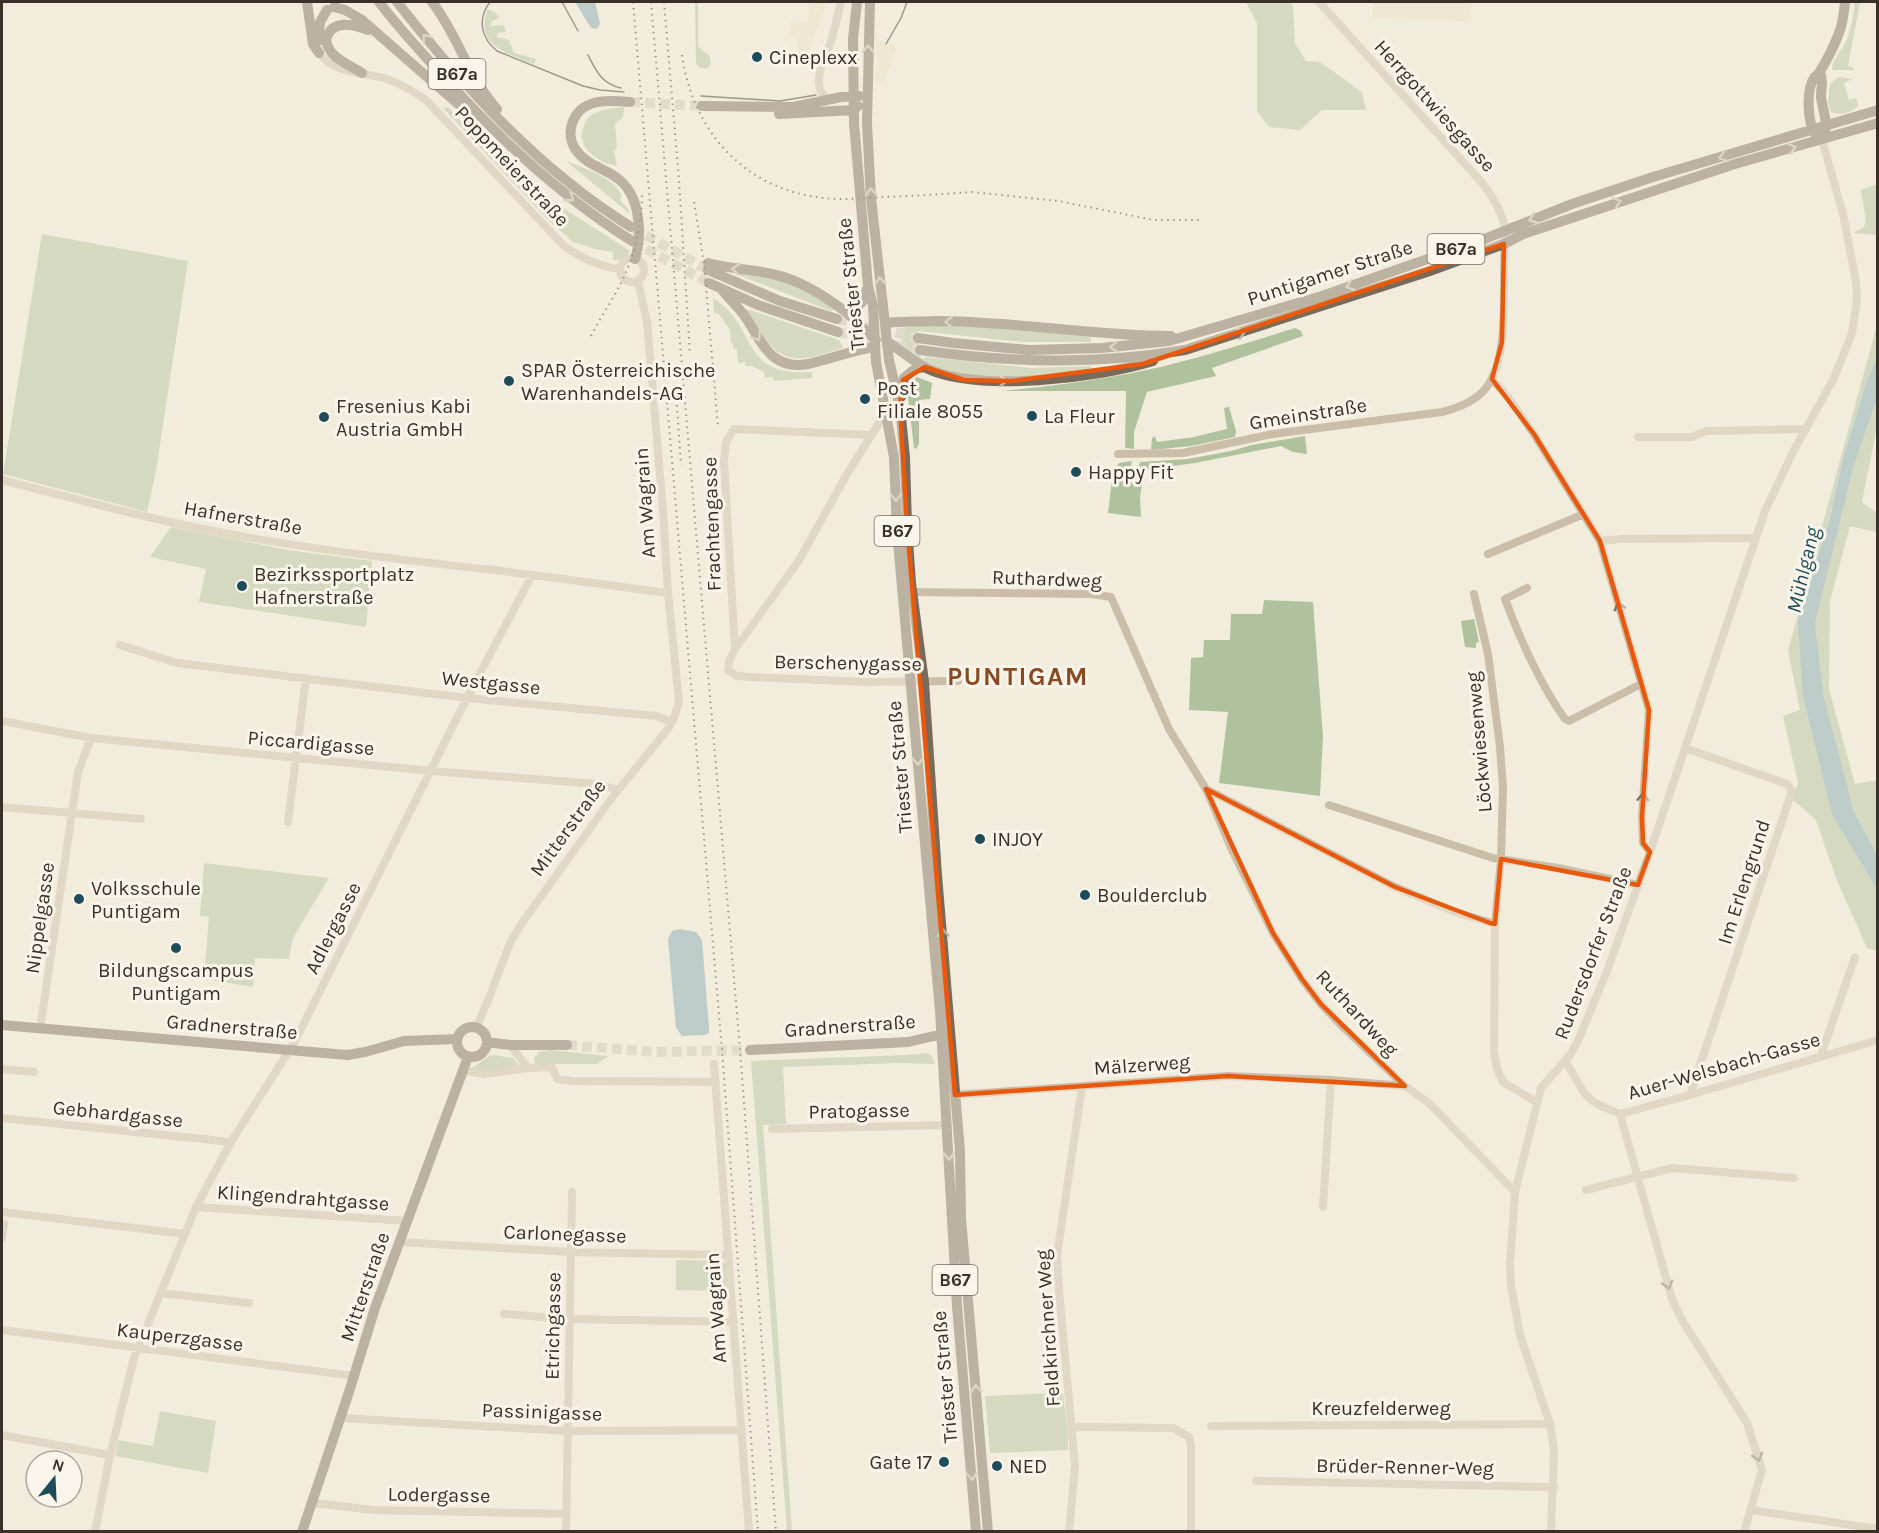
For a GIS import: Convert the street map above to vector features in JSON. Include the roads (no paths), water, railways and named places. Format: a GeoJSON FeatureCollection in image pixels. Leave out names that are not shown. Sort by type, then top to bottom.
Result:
{"type":"FeatureCollection","features":[{"type":"Feature","properties":{"kind":"main road"},"geometry":{"type":"LineString","coordinates":[[308,2],[319,9],[334,6],[354,15],[468,113],[480,117]]}},
{"type":"Feature","properties":{"kind":"main road"},"geometry":{"type":"LineString","coordinates":[[308,2],[313,44],[320,53]]}},
{"type":"Feature","properties":{"kind":"main road","name":"B67a"},"geometry":{"type":"LineString","coordinates":[[379,2],[480,117],[512,149],[555,187],[632,242]]}},
{"type":"Feature","properties":{"kind":"main road","name":"B67a"},"geometry":{"type":"LineString","coordinates":[[397,2],[477,97],[522,142],[569,183],[634,224]]}},
{"type":"Feature","properties":{"kind":"main road"},"geometry":{"type":"LineString","coordinates":[[432,2],[448,25],[468,67],[484,93],[510,122],[522,142]]}},
{"type":"Feature","properties":{"kind":"main road","name":"Triester Straße"},"geometry":{"type":"LineString","coordinates":[[857,2],[853,39],[853,96],[868,286],[873,313],[889,360],[900,407],[912,592],[924,682],[946,1034],[947,1125],[957,1306],[976,1532]]}},
{"type":"Feature","properties":{"kind":"main road","name":"Triester Straße"},"geometry":{"type":"LineString","coordinates":[[870,2],[867,123],[885,408],[894,457],[897,531],[910,682],[961,1158],[961,1219],[987,1532]]}},
{"type":"Feature","properties":{"kind":"main road"},"geometry":{"type":"LineString","coordinates":[[1820,72],[1823,80],[1821,100],[1826,126],[1822,140],[1812,131],[1810,93],[1814,78],[1820,72],[1840,30],[1845,2]]}},
{"type":"Feature","properties":{"kind":"main road"},"geometry":{"type":"LineString","coordinates":[[320,53],[318,31],[323,14],[334,6]]}},
{"type":"Feature","properties":{"kind":"main road"},"geometry":{"type":"LineString","coordinates":[[362,73],[332,54],[326,43],[327,35],[332,28],[342,24],[357,26],[374,33]]}},
{"type":"Feature","properties":{"kind":"main road"},"geometry":{"type":"LineString","coordinates":[[720,107],[733,111],[779,114],[854,110],[869,97]]}},
{"type":"Feature","properties":{"kind":"main road"},"geometry":{"type":"LineString","coordinates":[[702,106],[793,106],[827,99],[869,97]]}},
{"type":"Feature","properties":{"kind":"main road"},"geometry":{"type":"LineString","coordinates":[[630,102],[606,101],[585,106],[574,117],[570,135],[573,146],[580,155],[591,164],[616,176],[634,201],[635,256]]}},
{"type":"Feature","properties":{"kind":"main road","name":"Puntigamer Straße"},"geometry":{"type":"LineString","coordinates":[[918,338],[1029,350],[1147,345],[1192,336],[1323,296],[1572,204],[1653,177],[1878,110]]}},
{"type":"Feature","properties":{"kind":"main road","name":"Puntigamer Straße"},"geometry":{"type":"LineString","coordinates":[[920,350],[956,356],[1035,361],[1092,361],[1143,357],[1185,350],[1329,304],[1647,192],[1878,123]]}},
{"type":"Feature","properties":{"kind":"main road"},"geometry":{"type":"LineString","coordinates":[[837,319],[780,301],[708,267],[772,273],[794,280],[815,290],[925,367],[964,380],[1012,381],[1104,372],[1143,364],[1185,350]]}},
{"type":"Feature","properties":{"kind":"main road"},"geometry":{"type":"LineString","coordinates":[[709,283],[758,305],[838,332]]}},
{"type":"Feature","properties":{"kind":"main road"},"geometry":{"type":"LineString","coordinates":[[846,312],[862,304],[868,286]]}},
{"type":"Feature","properties":{"kind":"main road"},"geometry":{"type":"LineString","coordinates":[[722,290],[744,315],[765,348],[784,363],[808,364],[854,350],[880,336],[948,321],[1005,323],[1139,336],[1192,336]]}},
{"type":"Feature","properties":{"kind":"main road"},"geometry":{"type":"LineString","coordinates":[[900,407],[904,378],[916,368],[925,367]]}},
{"type":"Feature","properties":{"kind":"main road","name":"Gradnerstraße"},"geometry":{"type":"LineString","coordinates":[[2,1025],[346,1055],[404,1041],[457,1039]]}},
{"type":"Feature","properties":{"kind":"main road"},"geometry":{"type":"LineString","coordinates":[[476,1028],[485,1034],[487,1042],[482,1054],[468,1057],[458,1050],[457,1039],[464,1029],[476,1028]]}},
{"type":"Feature","properties":{"kind":"main road","name":"Gradnerstraße"},"geometry":{"type":"LineString","coordinates":[[750,1050],[908,1042],[946,1034]]}},
{"type":"Feature","properties":{"kind":"main road"},"geometry":{"type":"LineString","coordinates":[[487,1042],[510,1045],[567,1045]]}},
{"type":"Feature","properties":{"kind":"main road","name":"Mitterstraße"},"geometry":{"type":"LineString","coordinates":[[302,1532],[375,1308],[468,1057]]}},
{"type":"Feature","properties":{"kind":"street"},"geometry":{"type":"LineString","coordinates":[[827,99],[823,96],[819,81],[820,68],[830,44],[841,2]]}},
{"type":"Feature","properties":{"kind":"street","name":"Herrgottwiesgasse"},"geometry":{"type":"LineString","coordinates":[[1319,2],[1492,195],[1506,230],[1504,244]]}},
{"type":"Feature","properties":{"kind":"street","name":"Poppmeierstraße"},"geometry":{"type":"LineString","coordinates":[[320,53],[334,67],[397,82],[426,100],[563,245],[572,252],[593,261],[620,269]]}},
{"type":"Feature","properties":{"kind":"street","name":"Rudersdorfer Straße"},"geometry":{"type":"LineString","coordinates":[[1551,1532],[1554,1451],[1550,1424],[1515,1315],[1510,1264],[1515,1192],[1536,1102],[1546,1081],[1566,1062],[1578,1041],[1595,1001],[1650,852],[1766,511],[1844,355],[1852,333],[1857,300],[1856,281],[1843,214],[1822,140]]}},
{"type":"Feature","properties":{"kind":"street","name":"Gmeinstraße"},"geometry":{"type":"LineString","coordinates":[[1118,454],[1183,453],[1273,434],[1442,412],[1456,409],[1471,401],[1485,389],[1492,379],[1502,342],[1504,244]]}},
{"type":"Feature","properties":{"kind":"street"},"geometry":{"type":"LineString","coordinates":[[635,256],[644,268],[642,277],[632,282],[626,280],[620,269],[626,260],[635,256]]}},
{"type":"Feature","properties":{"kind":"street","name":"Am Wagrain"},"geometry":{"type":"LineString","coordinates":[[638,281],[647,322],[668,593],[679,694],[678,708],[672,722]]}},
{"type":"Feature","properties":{"kind":"street"},"geometry":{"type":"LineString","coordinates":[[1492,379],[1509,397],[1534,434],[1600,541],[1649,717],[1642,796],[1643,843],[1650,852]]}},
{"type":"Feature","properties":{"kind":"street"},"geometry":{"type":"LineString","coordinates":[[735,649],[798,562],[879,423],[885,408]]}},
{"type":"Feature","properties":{"kind":"street","name":"Frachtengasse"},"geometry":{"type":"LineString","coordinates":[[735,649],[726,526],[724,461],[726,442],[734,429],[871,435]]}},
{"type":"Feature","properties":{"kind":"street"},"geometry":{"type":"LineString","coordinates":[[1638,436],[1692,437],[1706,431],[1806,429]]}},
{"type":"Feature","properties":{"kind":"street","name":"Hafnerstraße"},"geometry":{"type":"LineString","coordinates":[[2,480],[203,529],[342,551],[668,593]]}},
{"type":"Feature","properties":{"kind":"street"},"geometry":{"type":"LineString","coordinates":[[1488,554],[1584,514]]}},
{"type":"Feature","properties":{"kind":"street"},"geometry":{"type":"LineString","coordinates":[[1600,541],[1756,538]]}},
{"type":"Feature","properties":{"kind":"street","name":"Adlergasse"},"geometry":{"type":"LineString","coordinates":[[95,1532],[110,1455],[137,1348],[196,1207],[231,1142],[290,1050],[467,698],[532,575]]}},
{"type":"Feature","properties":{"kind":"street"},"geometry":{"type":"LineString","coordinates":[[1527,588],[1505,599],[1515,626],[1540,676],[1565,719],[1569,721],[1641,684]]}},
{"type":"Feature","properties":{"kind":"street","name":"Ruthardweg"},"geometry":{"type":"LineString","coordinates":[[912,592],[1092,594],[1111,597],[1169,729],[1206,789],[1232,850],[1273,933],[1302,979],[1334,1018],[1405,1086],[1430,1103],[1515,1192]]}},
{"type":"Feature","properties":{"kind":"street","name":"Löckwiesenweg"},"geometry":{"type":"LineString","coordinates":[[1474,594],[1488,654],[1503,787],[1501,859],[1495,924],[1494,1057],[1503,1082],[1536,1102]]}},
{"type":"Feature","properties":{"kind":"street","name":"Westgasse"},"geometry":{"type":"LineString","coordinates":[[120,645],[177,663],[467,698],[656,716],[672,722]]}},
{"type":"Feature","properties":{"kind":"street","name":"Berschenygasse"},"geometry":{"type":"LineString","coordinates":[[735,649],[728,670],[737,676],[910,682],[958,681]]}},
{"type":"Feature","properties":{"kind":"street"},"geometry":{"type":"LineString","coordinates":[[288,822],[306,678]]}},
{"type":"Feature","properties":{"kind":"street","name":"Piccardigasse"},"geometry":{"type":"LineString","coordinates":[[2,721],[91,738],[432,771],[597,784],[618,790]]}},
{"type":"Feature","properties":{"kind":"street","name":"Mitterstraße"},"geometry":{"type":"LineString","coordinates":[[476,1028],[510,943],[522,923],[618,790],[672,722]]}},
{"type":"Feature","properties":{"kind":"street","name":"Nippelgasse"},"geometry":{"type":"LineString","coordinates":[[40,1029],[78,772],[91,738]]}},
{"type":"Feature","properties":{"kind":"street","name":"Im Erlengrund"},"geometry":{"type":"LineString","coordinates":[[1685,748],[1787,784],[1792,791],[1690,1095]]}},
{"type":"Feature","properties":{"kind":"street"},"geometry":{"type":"LineString","coordinates":[[1206,789],[1395,887],[1455,912],[1495,924]]}},
{"type":"Feature","properties":{"kind":"street"},"geometry":{"type":"LineString","coordinates":[[1329,805],[1501,859],[1638,885]]}},
{"type":"Feature","properties":{"kind":"street"},"geometry":{"type":"LineString","coordinates":[[2,807],[141,819]]}},
{"type":"Feature","properties":{"kind":"street"},"geometry":{"type":"LineString","coordinates":[[1821,1055],[1855,957]]}},
{"type":"Feature","properties":{"kind":"street","name":"Auer-Welsbach-Gasse"},"geometry":{"type":"LineString","coordinates":[[1566,1062],[1582,1090],[1590,1099],[1620,1114],[1878,1040]]}},
{"type":"Feature","properties":{"kind":"street"},"geometry":{"type":"LineString","coordinates":[[510,1045],[528,1068]]}},
{"type":"Feature","properties":{"kind":"street","name":"Am Wagrain"},"geometry":{"type":"LineString","coordinates":[[714,1064],[749,1532]]}},
{"type":"Feature","properties":{"kind":"street"},"geometry":{"type":"LineString","coordinates":[[463,1070],[484,1074],[552,1067],[557,1079],[573,1082],[716,1082]]}},
{"type":"Feature","properties":{"kind":"street"},"geometry":{"type":"LineString","coordinates":[[2,1070],[34,1072]]}},
{"type":"Feature","properties":{"kind":"street","name":"Mälzerweg"},"geometry":{"type":"LineString","coordinates":[[955,1095],[1219,1076],[1331,1080],[1405,1086]]}},
{"type":"Feature","properties":{"kind":"street"},"geometry":{"type":"LineString","coordinates":[[1323,1207],[1331,1080]]}},
{"type":"Feature","properties":{"kind":"street","name":"Feldkirchner Weg"},"geometry":{"type":"LineString","coordinates":[[1070,1532],[1075,1466],[1063,1348],[1057,1255],[1082,1087]]}},
{"type":"Feature","properties":{"kind":"street"},"geometry":{"type":"LineString","coordinates":[[1620,1114],[1672,1299],[1682,1320],[1747,1423],[1762,1470],[1744,1532]]}},
{"type":"Feature","properties":{"kind":"street","name":"Gebhardgasse"},"geometry":{"type":"LineString","coordinates":[[2,1118],[231,1142]]}},
{"type":"Feature","properties":{"kind":"street","name":"Pratogasse"},"geometry":{"type":"LineString","coordinates":[[772,1129],[947,1125]]}},
{"type":"Feature","properties":{"kind":"street"},"geometry":{"type":"LineString","coordinates":[[1587,1190],[1672,1168],[1794,1178]]}},
{"type":"Feature","properties":{"kind":"street","name":"Etrichgasse"},"geometry":{"type":"LineString","coordinates":[[566,1532],[572,1192]]}},
{"type":"Feature","properties":{"kind":"street","name":"Klingendrahtgasse"},"geometry":{"type":"LineString","coordinates":[[196,1207],[407,1221]]}},
{"type":"Feature","properties":{"kind":"street"},"geometry":{"type":"LineString","coordinates":[[2,1212],[185,1234]]}},
{"type":"Feature","properties":{"kind":"street"},"geometry":{"type":"LineString","coordinates":[[2,1238],[4,1224]]}},
{"type":"Feature","properties":{"kind":"street","name":"Carlonegasse"},"geometry":{"type":"LineString","coordinates":[[399,1242],[570,1252],[729,1256]]}},
{"type":"Feature","properties":{"kind":"street"},"geometry":{"type":"LineString","coordinates":[[160,1293],[249,1303]]}},
{"type":"Feature","properties":{"kind":"street"},"geometry":{"type":"LineString","coordinates":[[504,1314],[569,1319],[734,1322]]}},
{"type":"Feature","properties":{"kind":"street","name":"Kauperzgasse"},"geometry":{"type":"LineString","coordinates":[[2,1330],[354,1376]]}},
{"type":"Feature","properties":{"kind":"street","name":"Passinigasse"},"geometry":{"type":"LineString","coordinates":[[340,1418],[568,1431],[742,1430]]}},
{"type":"Feature","properties":{"kind":"street","name":"Kreuzfelderweg"},"geometry":{"type":"LineString","coordinates":[[1211,1426],[1550,1424]]}},
{"type":"Feature","properties":{"kind":"street"},"geometry":{"type":"LineString","coordinates":[[1072,1427],[1173,1428],[1189,1437],[1191,1446],[1191,1532]]}},
{"type":"Feature","properties":{"kind":"street"},"geometry":{"type":"LineString","coordinates":[[2,1435],[110,1455]]}},
{"type":"Feature","properties":{"kind":"street","name":"Brüder-Renner-Weg"},"geometry":{"type":"LineString","coordinates":[[1256,1481],[1554,1487]]}},
{"type":"Feature","properties":{"kind":"street","name":"Lodergasse"},"geometry":{"type":"LineString","coordinates":[[313,1503],[374,1510],[565,1514]]}},
{"type":"Feature","properties":{"kind":"street"},"geometry":{"type":"LineString","coordinates":[[1751,1510],[1878,1529]]}},
{"type":"Feature","properties":{"kind":"water"},"geometry":{"type":"Polygon","coordinates":[[[575,2],[595,2],[600,24],[598,28],[591,28],[575,2]]]}},
{"type":"Feature","properties":{"kind":"water","name":"Mühlgang"},"geometry":{"type":"Polygon","coordinates":[[[1877,358],[1877,399],[1854,465],[1815,623],[1824,697],[1853,810],[1877,855],[1877,889],[1832,815],[1803,697],[1798,622],[1830,518],[1842,462],[1866,383],[1877,358]]]}},
{"type":"Feature","properties":{"kind":"water"},"geometry":{"type":"Polygon","coordinates":[[[680,929],[696,932],[702,940],[709,1028],[709,1033],[705,1035],[682,1036],[676,1028],[668,939],[672,931],[680,929]]]}},
{"type":"Feature","properties":{"kind":"tunnel"},"geometry":{"type":"LineString","coordinates":[[630,102],[702,106]]}},
{"type":"Feature","properties":{"kind":"tunnel"},"geometry":{"type":"LineString","coordinates":[[633,228],[708,270]]}},
{"type":"Feature","properties":{"kind":"tunnel"},"geometry":{"type":"LineString","coordinates":[[633,242],[709,283]]}},
{"type":"Feature","properties":{"kind":"tunnel"},"geometry":{"type":"LineString","coordinates":[[837,319],[918,338]]}},
{"type":"Feature","properties":{"kind":"tunnel"},"geometry":{"type":"LineString","coordinates":[[838,332],[920,350]]}},
{"type":"Feature","properties":{"kind":"tunnel"},"geometry":{"type":"LineString","coordinates":[[567,1045],[655,1052],[750,1050]]}},
{"type":"Feature","properties":{"kind":"tram line"},"geometry":{"type":"LineString","coordinates":[[490,2],[482,22],[487,40],[497,51],[583,86],[624,92]]}},
{"type":"Feature","properties":{"kind":"tram line"},"geometry":{"type":"LineString","coordinates":[[562,2],[578,31]]}},
{"type":"Feature","properties":{"kind":"tram line"},"geometry":{"type":"LineString","coordinates":[[886,44],[907,2]]}},
{"type":"Feature","properties":{"kind":"tram line"},"geometry":{"type":"LineString","coordinates":[[588,55],[604,80],[621,88]]}},
{"type":"Feature","properties":{"kind":"tram line"},"geometry":{"type":"LineString","coordinates":[[701,96],[780,101],[816,95]]}},
{"type":"Feature","properties":{"kind":"railway"},"geometry":{"type":"LineString","coordinates":[[633,2],[722,1050],[758,1532]]}},
{"type":"Feature","properties":{"kind":"railway"},"geometry":{"type":"LineString","coordinates":[[651,2],[740,1049],[776,1532]]}},
{"type":"Feature","properties":{"kind":"railway"},"geometry":{"type":"LineString","coordinates":[[664,2],[679,180],[690,355]]}},
{"type":"Feature","properties":{"kind":"railway"},"geometry":{"type":"LineString","coordinates":[[682,55],[688,82],[709,129],[743,166],[789,191],[816,197],[842,199],[972,192],[1058,201],[1154,220],[1202,220]]}},
{"type":"Feature","properties":{"kind":"railway"},"geometry":{"type":"LineString","coordinates":[[591,336],[628,268],[635,247],[642,192]]}},
{"type":"Feature","properties":{"kind":"railway"},"geometry":{"type":"LineString","coordinates":[[694,202],[704,263],[718,427]]}},
{"type":"Feature","properties":{"kind":"railway"},"geometry":{"type":"LineString","coordinates":[[676,393],[681,465]]}},
{"type":"Feature","properties":{"kind":"place","name":"Cineplexx"},"geometry":{"type":"Point","coordinates":[757,57]}},
{"type":"Feature","properties":{"kind":"place","name":"SPAR Österreichische Warenhandels-AG"},"geometry":{"type":"Point","coordinates":[509,381]}},
{"type":"Feature","properties":{"kind":"place","name":"Post Filiale 8055"},"geometry":{"type":"Point","coordinates":[865,399]}},
{"type":"Feature","properties":{"kind":"place","name":"La Fleur"},"geometry":{"type":"Point","coordinates":[1032,416]}},
{"type":"Feature","properties":{"kind":"place","name":"Fresenius Kabi Austria GmbH"},"geometry":{"type":"Point","coordinates":[324,417]}},
{"type":"Feature","properties":{"kind":"place","name":"Happy Fit"},"geometry":{"type":"Point","coordinates":[1076,472]}},
{"type":"Feature","properties":{"kind":"place","name":"Bezirkssportplatz Hafnerstraße"},"geometry":{"type":"Point","coordinates":[242,586]}},
{"type":"Feature","properties":{"kind":"place","name":"INJOY"},"geometry":{"type":"Point","coordinates":[980,839]}},
{"type":"Feature","properties":{"kind":"place","name":"Boulderclub"},"geometry":{"type":"Point","coordinates":[1085,895]}},
{"type":"Feature","properties":{"kind":"place","name":"Volksschule Puntigam"},"geometry":{"type":"Point","coordinates":[79,899]}},
{"type":"Feature","properties":{"kind":"place","name":"Bildungscampus Puntigam"},"geometry":{"type":"Point","coordinates":[176,948]}},
{"type":"Feature","properties":{"kind":"place","name":"Gate 17"},"geometry":{"type":"Point","coordinates":[944,1462]}},
{"type":"Feature","properties":{"kind":"place","name":"NED"},"geometry":{"type":"Point","coordinates":[997,1466]}},
{"type":"Feature","properties":{"kind":"district","name":"PUNTIGAM"},"geometry":{"type":"Point","coordinates":[1018,676]}}]}
